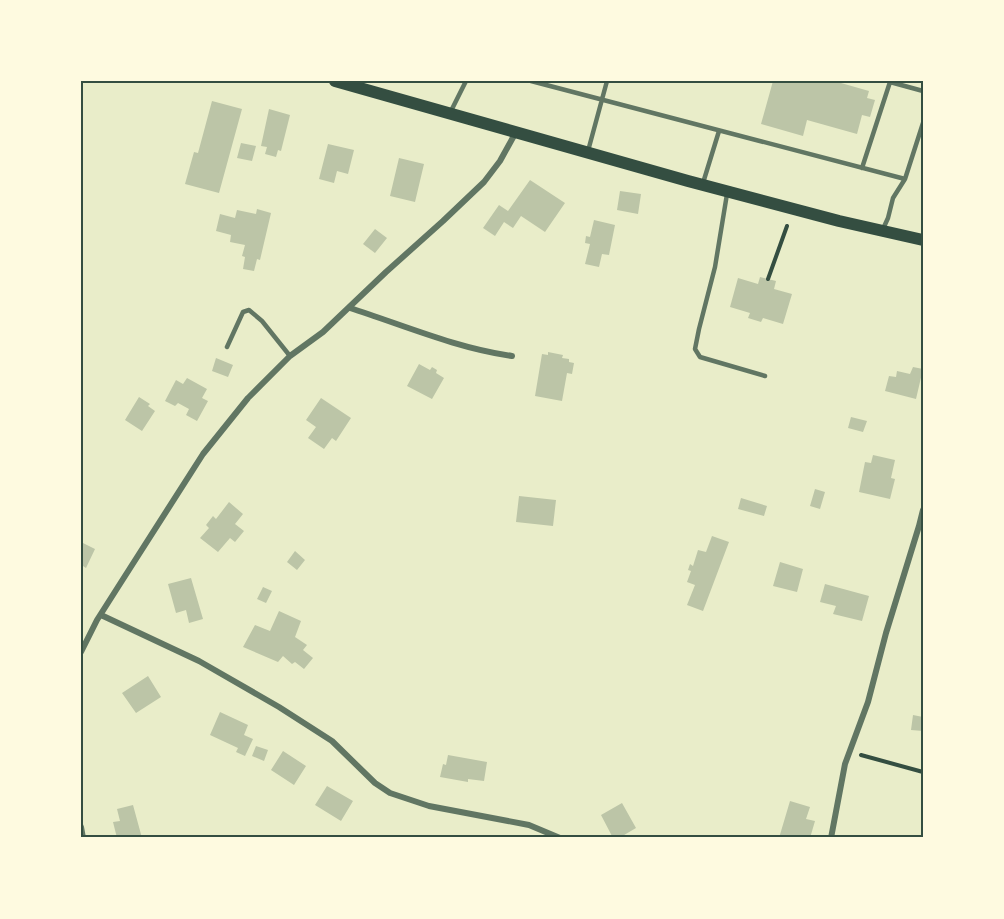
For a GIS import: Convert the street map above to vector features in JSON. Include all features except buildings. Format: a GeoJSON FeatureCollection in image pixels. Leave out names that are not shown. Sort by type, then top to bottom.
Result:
{"type":"FeatureCollection","features":[{"type":"Feature","properties":{"kind":"main road"},"geometry":{"type":"LineString","coordinates":[[343,82],[588,154],[595,154],[839,221],[923,240]]}},
{"type":"Feature","properties":{"kind":"street"},"geometry":{"type":"LineString","coordinates":[[81,652],[101,615],[203,454],[248,398],[290,356],[323,332],[350,308],[484,182],[500,161],[516,131]]}},
{"type":"Feature","properties":{"kind":"street"},"geometry":{"type":"LineString","coordinates":[[350,308],[489,353],[512,356]]}},
{"type":"Feature","properties":{"kind":"street"},"geometry":{"type":"LineString","coordinates":[[831,838],[845,764],[868,702],[923,510]]}},
{"type":"Feature","properties":{"kind":"street"},"geometry":{"type":"LineString","coordinates":[[101,615],[199,661],[279,707],[332,741],[375,783],[390,793],[429,806],[529,825],[560,838]]}},
{"type":"Feature","properties":{"kind":"street"},"geometry":{"type":"LineString","coordinates":[[81,827],[83,838]]}},
{"type":"Feature","properties":{"kind":"lane"},"geometry":{"type":"LineString","coordinates":[[450,113],[466,81]]}},
{"type":"Feature","properties":{"kind":"lane"},"geometry":{"type":"LineString","coordinates":[[531,81],[905,179]]}},
{"type":"Feature","properties":{"kind":"lane"},"geometry":{"type":"LineString","coordinates":[[588,154],[607,81]]}},
{"type":"Feature","properties":{"kind":"lane"},"geometry":{"type":"LineString","coordinates":[[862,168],[890,82],[923,91]]}},
{"type":"Feature","properties":{"kind":"lane"},"geometry":{"type":"LineString","coordinates":[[882,231],[888,218],[892,198],[905,179],[923,123]]}},
{"type":"Feature","properties":{"kind":"lane"},"geometry":{"type":"LineString","coordinates":[[702,185],[719,131]]}},
{"type":"Feature","properties":{"kind":"lane"},"geometry":{"type":"LineString","coordinates":[[728,192],[715,267],[695,349],[700,357],[765,376]]}},
{"type":"Feature","properties":{"kind":"lane"},"geometry":{"type":"LineString","coordinates":[[227,347],[243,312],[249,310],[262,321],[290,356]]}},
{"type":"Feature","properties":{"kind":"path"},"geometry":{"type":"LineString","coordinates":[[768,279],[787,226]]}},
{"type":"Feature","properties":{"kind":"path"},"geometry":{"type":"LineString","coordinates":[[849,752],[923,772]]}}]}
